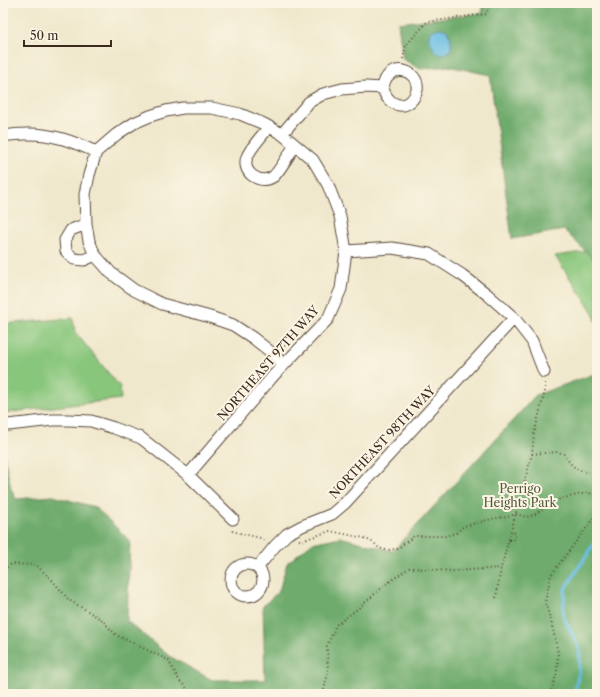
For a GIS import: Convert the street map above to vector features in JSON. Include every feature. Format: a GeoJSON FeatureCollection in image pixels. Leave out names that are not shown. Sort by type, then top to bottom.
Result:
{"type":"FeatureCollection","features":[{"type":"Feature","properties":{"kind":"street"},"geometry":{"type":"LineString","coordinates":[[402,70],[409,73],[413,77],[416,81],[417,87],[414,97],[406,104],[396,104],[391,102],[386,98],[383,88],[383,83],[389,74],[394,71],[402,70]]}},
{"type":"Feature","properties":{"kind":"street"},"geometry":{"type":"LineString","coordinates":[[282,134],[310,102],[323,94],[342,89],[366,87],[383,88]]}},
{"type":"Feature","properties":{"kind":"street","name":"NORTHEAST 97TH WAY"},"geometry":{"type":"LineString","coordinates":[[96,152],[117,134],[134,123],[150,116],[183,108],[212,108],[226,110],[240,114],[282,134],[313,160],[328,185],[340,216],[346,251],[341,288],[328,319],[284,365],[188,475]]}},
{"type":"Feature","properties":{"kind":"street"},"geometry":{"type":"LineString","coordinates":[[269,127],[247,157],[246,166],[250,174],[254,177],[263,180],[272,177],[295,145]]}},
{"type":"Feature","properties":{"kind":"street"},"geometry":{"type":"LineString","coordinates":[[3,136],[24,134],[44,135],[61,138],[96,152],[85,194],[86,224],[89,241],[95,255],[111,273],[134,290],[162,304],[233,325],[253,338],[284,365]]}},
{"type":"Feature","properties":{"kind":"street"},"geometry":{"type":"LineString","coordinates":[[86,224],[72,230],[64,240],[66,251],[74,259],[84,260],[95,255]]}},
{"type":"Feature","properties":{"kind":"street"},"geometry":{"type":"LineString","coordinates":[[346,251],[392,248],[428,254],[462,275],[514,318],[532,341],[544,372]]}},
{"type":"Feature","properties":{"kind":"street","name":"NORTHEAST 98TH WAY"},"geometry":{"type":"LineString","coordinates":[[258,567],[287,534],[302,526],[332,514],[345,503],[514,318]]}},
{"type":"Feature","properties":{"kind":"street"},"geometry":{"type":"LineString","coordinates":[[8,425],[52,420],[91,421],[141,438],[188,475],[233,519]]}},
{"type":"Feature","properties":{"kind":"path"},"geometry":{"type":"LineString","coordinates":[[402,70],[406,45],[427,22],[486,14],[491,3]]}},
{"type":"Feature","properties":{"kind":"path"},"geometry":{"type":"LineString","coordinates":[[496,598],[501,568],[532,454],[534,434],[545,391],[546,376],[544,372]]}},
{"type":"Feature","properties":{"kind":"path"},"geometry":{"type":"LineString","coordinates":[[532,454],[557,452],[564,454],[570,463],[577,469],[597,474]]}},
{"type":"Feature","properties":{"kind":"path"},"geometry":{"type":"LineString","coordinates":[[296,538],[300,541],[330,531],[364,538],[374,543],[379,548],[386,550],[397,549],[414,536],[445,536],[456,533],[464,526],[496,518],[516,514],[526,517],[534,515],[560,499],[586,493],[597,494]]}},
{"type":"Feature","properties":{"kind":"path"},"geometry":{"type":"LineString","coordinates":[[550,694],[557,673],[558,653],[545,602],[551,575],[596,515],[597,511]]}},
{"type":"Feature","properties":{"kind":"path"},"geometry":{"type":"LineString","coordinates":[[232,531],[260,538],[264,541]]}},
{"type":"Feature","properties":{"kind":"path"},"geometry":{"type":"LineString","coordinates":[[509,540],[513,540],[515,537],[515,534],[511,531]]}},
{"type":"Feature","properties":{"kind":"path"},"geometry":{"type":"LineString","coordinates":[[3,569],[12,564],[36,565],[52,580],[69,600],[101,619],[116,635],[168,660],[179,680],[192,694]]}},
{"type":"Feature","properties":{"kind":"path"},"geometry":{"type":"LineString","coordinates":[[323,694],[328,673],[327,646],[336,625],[360,607],[385,585],[409,568],[452,571],[501,568]]}},
{"type":"Feature","properties":{"kind":"green space"},"geometry":{"type":"Polygon","coordinates":[[[482,3],[597,3],[597,263],[564,230],[512,239],[490,75],[448,66],[420,69],[403,59],[398,23],[483,13],[482,3]]]}},
{"type":"Feature","properties":{"kind":"green space"},"geometry":{"type":"Polygon","coordinates":[[[597,250],[597,324],[592,311],[555,256],[597,250]]]}},
{"type":"Feature","properties":{"kind":"green space"},"geometry":{"type":"Polygon","coordinates":[[[73,318],[75,332],[120,387],[121,399],[3,413],[3,324],[73,318]]]}},
{"type":"Feature","properties":{"kind":"green space","name":"Perrigo Heights Park"},"geometry":{"type":"Polygon","coordinates":[[[597,373],[597,694],[3,694],[4,454],[11,489],[16,499],[53,496],[95,507],[130,541],[127,621],[169,656],[212,680],[265,680],[263,606],[279,591],[287,563],[312,543],[340,537],[393,551],[536,395],[597,373]]]}},
{"type":"Feature","properties":{"kind":"water"},"geometry":{"type":"Polygon","coordinates":[[[439,28],[447,30],[451,39],[451,50],[445,54],[436,53],[428,38],[431,31],[439,28]]]}},
{"type":"Feature","properties":{"kind":"waterway"},"geometry":{"type":"LineString","coordinates":[[574,694],[579,673],[580,650],[563,616],[565,589],[597,539]]}}]}
